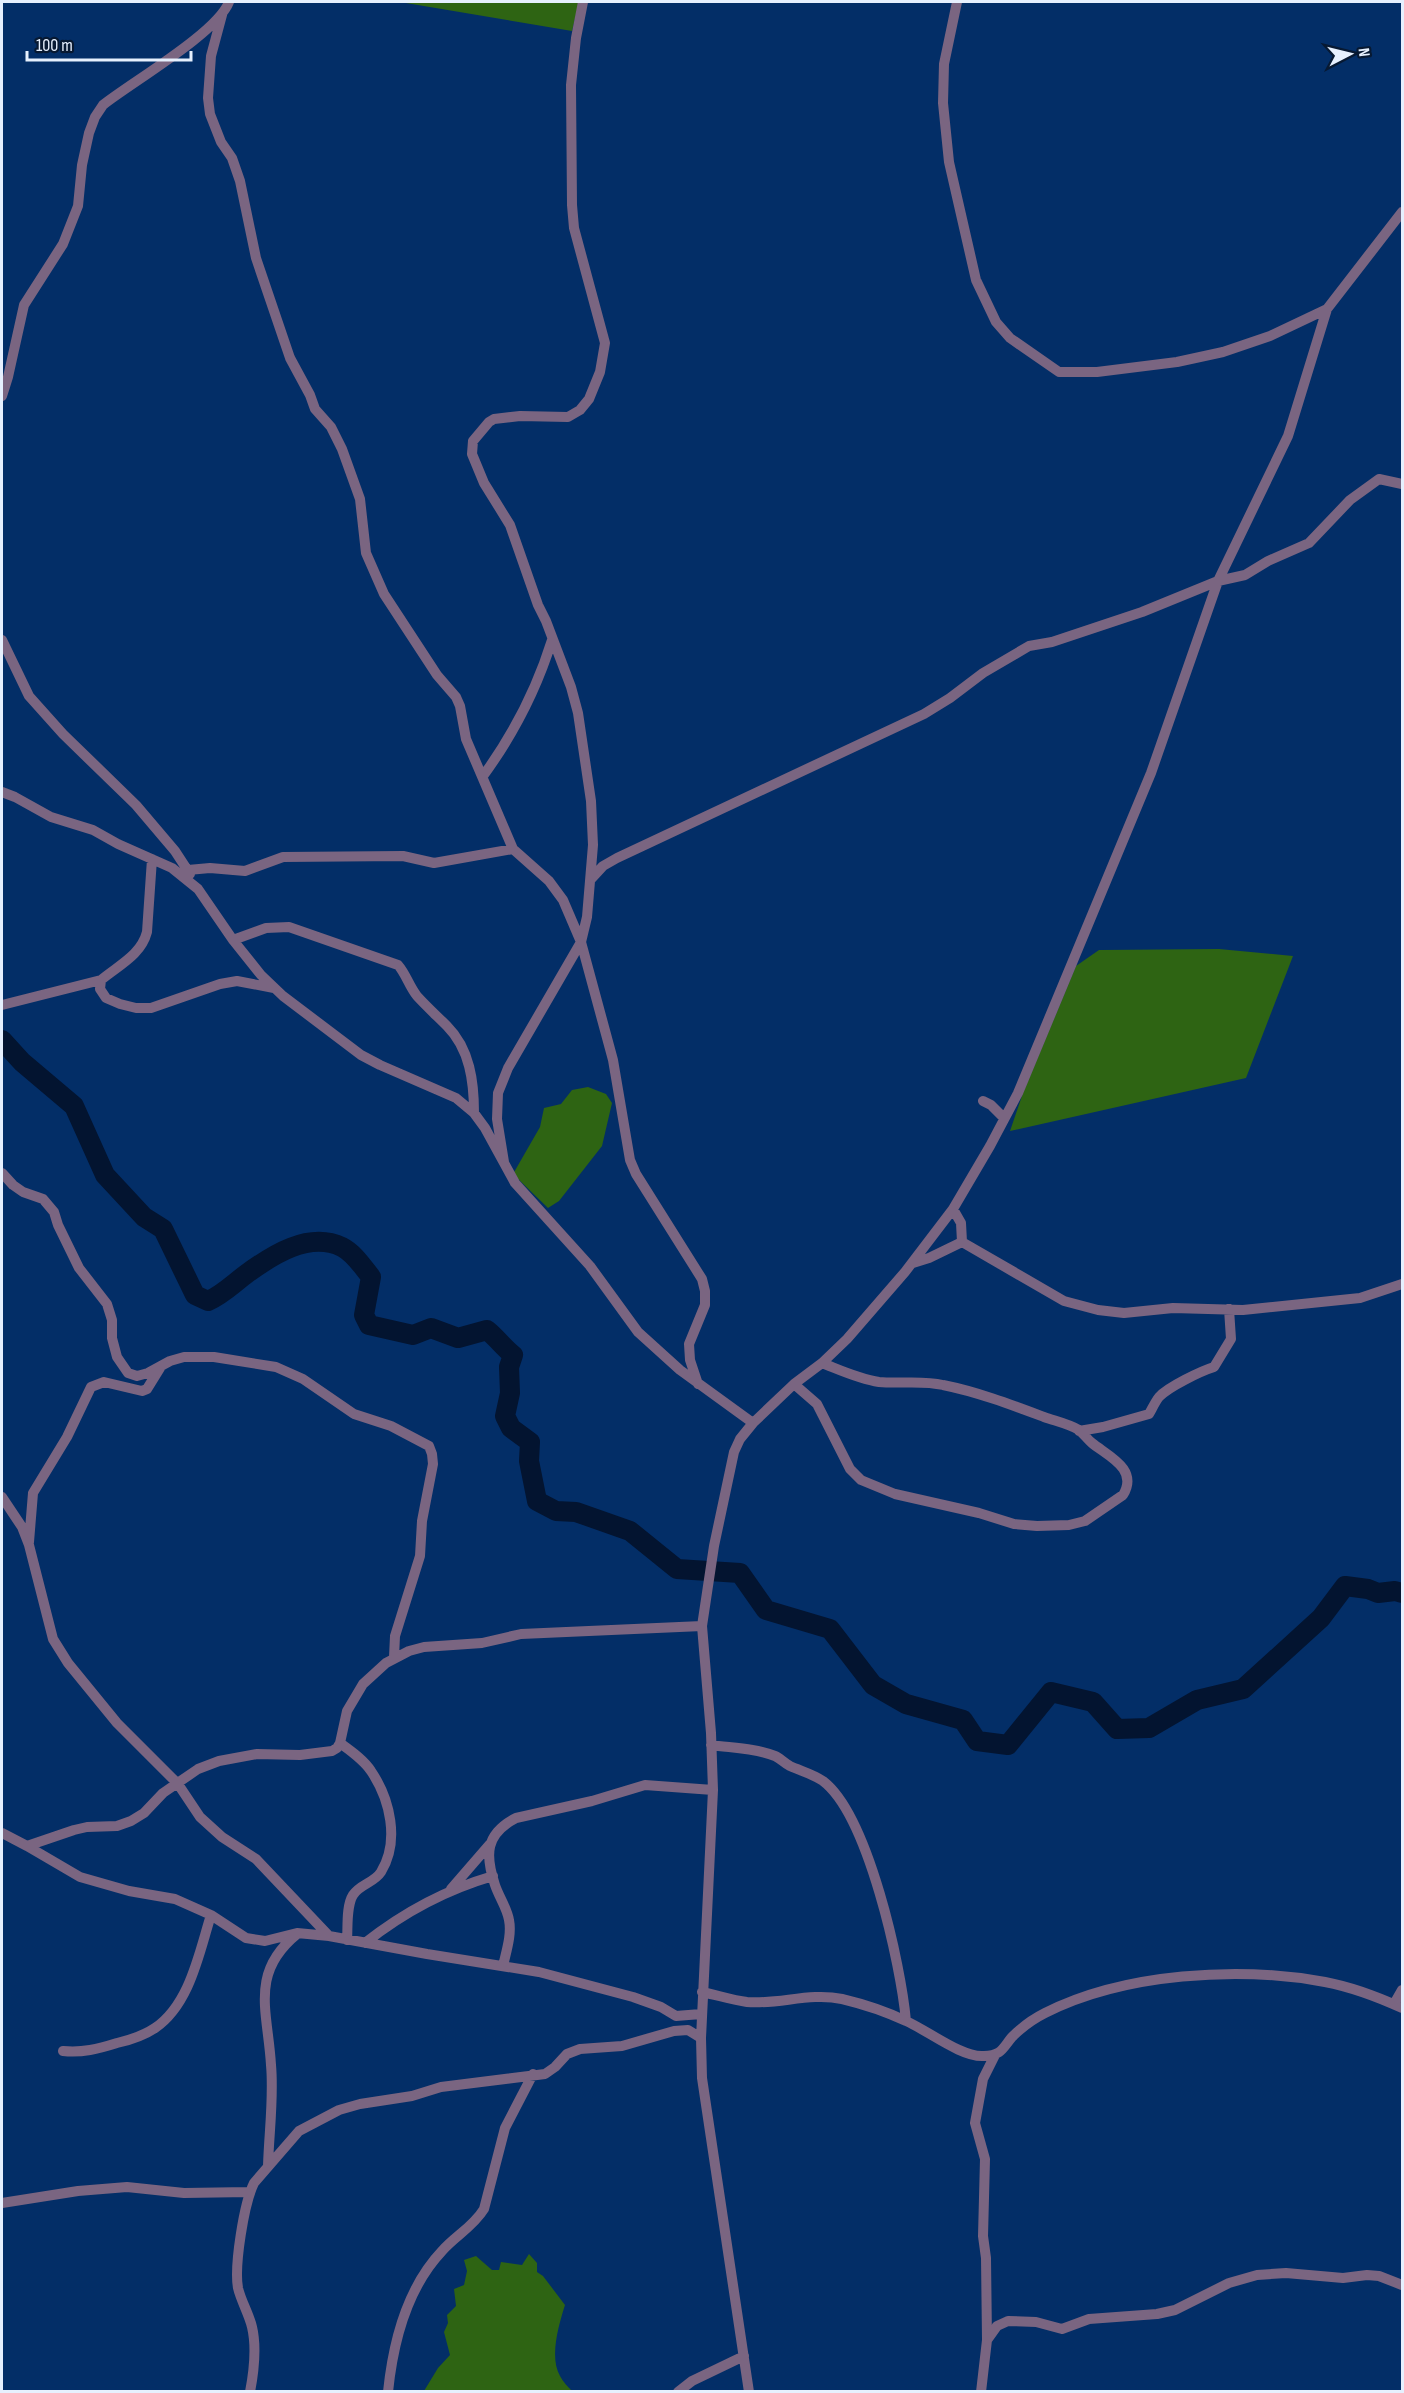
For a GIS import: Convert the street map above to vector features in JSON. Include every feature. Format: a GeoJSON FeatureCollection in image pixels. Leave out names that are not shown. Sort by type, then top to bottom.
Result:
{"type":"FeatureCollection","features":[{"type":"Feature","properties":{"kind":"street"},"geometry":{"type":"LineString","coordinates":[[229,2],[222,15],[211,56],[208,98],[210,114],[221,142],[232,158],[240,181],[256,258],[274,314],[284,336],[290,358],[315,409],[330,427],[342,449],[360,499],[366,553],[384,594],[432,668],[456,697],[463,717],[466,739],[513,849],[549,881],[563,900],[581,942],[613,1060],[630,1160],[636,1174],[702,1279],[705,1305],[689,1344],[690,1360],[698,1384]]}},
{"type":"Feature","properties":{"kind":"street"},"geometry":{"type":"LineString","coordinates":[[504,1162],[497,1119],[498,1094],[508,1068],[581,942],[587,917],[591,879],[591,801],[578,713],[571,687],[510,525],[484,483],[472,454],[473,441],[494,419],[520,416],[568,417],[580,410],[589,399],[604,358],[605,343],[574,228],[572,206],[571,85],[583,2]]}},
{"type":"Feature","properties":{"kind":"street"},"geometry":{"type":"LineString","coordinates":[[957,2],[944,64],[943,103],[949,162],[976,280],[996,322],[1010,338],[1059,372],[1097,372],[1177,362],[1223,352],[1270,336],[1327,309]]}},
{"type":"Feature","properties":{"kind":"street"},"geometry":{"type":"LineString","coordinates":[[2,396],[24,305],[63,244],[78,206],[85,147],[95,117],[103,105],[178,52],[222,15]]}},
{"type":"Feature","properties":{"kind":"street"},"geometry":{"type":"LineString","coordinates":[[749,2391],[702,2078],[700,2038],[713,1790],[702,1626],[714,1546],[734,1452],[740,1439],[753,1423],[847,1339],[913,1263],[953,1209],[990,1146],[1018,1093],[1151,773],[1218,581],[1288,436],[1327,309],[1402,212]]}},
{"type":"Feature","properties":{"kind":"street"},"geometry":{"type":"LineString","coordinates":[[591,879],[603,866],[616,858],[924,714],[1029,646],[1052,642],[1142,612],[1218,581],[1245,575],[1268,561],[1309,543],[1350,500],[1379,479],[1402,484]]}},
{"type":"Feature","properties":{"kind":"street"},"geometry":{"type":"LineString","coordinates":[[2,640],[29,696],[63,734],[136,805],[176,852],[233,940],[274,988],[361,1055],[456,1098],[474,1113],[485,1128],[515,1183],[590,1266],[638,1332],[659,1353],[698,1384],[753,1423]]}},
{"type":"Feature","properties":{"kind":"street"},"geometry":{"type":"LineString","coordinates":[[483,776],[512,732],[545,663],[552,640]]}},
{"type":"Feature","properties":{"kind":"street"},"geometry":{"type":"LineString","coordinates":[[2,792],[15,796],[51,817],[93,830],[172,868],[198,889]]}},
{"type":"Feature","properties":{"kind":"street"},"geometry":{"type":"LineString","coordinates":[[188,870],[210,868],[245,871],[283,857],[403,856],[434,863],[513,849]]}},
{"type":"Feature","properties":{"kind":"street"},"geometry":{"type":"LineString","coordinates":[[2,1005],[101,980],[139,950],[145,942],[147,932],[152,859]]}},
{"type":"Feature","properties":{"kind":"street"},"geometry":{"type":"LineString","coordinates":[[233,940],[266,928],[289,927],[398,965],[404,971],[412,990],[427,1008],[449,1027],[461,1045],[472,1078],[474,1113]]}},
{"type":"Feature","properties":{"kind":"street"},"geometry":{"type":"LineString","coordinates":[[101,980],[100,989],[106,998],[136,1008],[151,1008],[220,984],[237,981],[274,988]]}},
{"type":"Feature","properties":{"kind":"street"},"geometry":{"type":"LineString","coordinates":[[983,1101],[991,1105],[1004,1118]]}},
{"type":"Feature","properties":{"kind":"street"},"geometry":{"type":"LineString","coordinates":[[2,1173],[23,1192],[43,1199],[54,1212],[79,1268],[107,1304],[112,1320],[112,1338],[117,1357],[128,1373],[137,1376],[184,1357],[214,1358],[276,1367],[303,1379],[354,1414],[391,1426],[429,1446],[433,1464],[422,1521],[420,1556],[395,1636],[394,1657]]}},
{"type":"Feature","properties":{"kind":"street"},"geometry":{"type":"LineString","coordinates":[[953,1209],[961,1223],[962,1242]]}},
{"type":"Feature","properties":{"kind":"street"},"geometry":{"type":"LineString","coordinates":[[913,1263],[962,1242]]}},
{"type":"Feature","properties":{"kind":"street"},"geometry":{"type":"LineString","coordinates":[[962,1242],[1051,1295],[1080,1306],[1124,1313],[1173,1308],[1229,1309],[1360,1298],[1402,1284]]}},
{"type":"Feature","properties":{"kind":"street"},"geometry":{"type":"LineString","coordinates":[[1079,1431],[1149,1414],[1159,1397],[1170,1388],[1214,1367],[1231,1339],[1229,1309]]}},
{"type":"Feature","properties":{"kind":"street"},"geometry":{"type":"LineString","coordinates":[[794,1384],[817,1404],[850,1469],[861,1480],[895,1494],[979,1513],[1014,1524],[1069,1525],[1085,1521],[1123,1495],[1128,1480],[1118,1460],[1092,1443],[1079,1431],[997,1400],[945,1385],[925,1382],[879,1382],[822,1363]]}},
{"type":"Feature","properties":{"kind":"street"},"geometry":{"type":"LineString","coordinates":[[29,1545],[33,1493],[67,1437],[91,1387],[104,1382],[142,1391],[147,1389],[160,1367]]}},
{"type":"Feature","properties":{"kind":"street"},"geometry":{"type":"LineString","coordinates":[[4,1504],[22,1527],[29,1545],[53,1639],[68,1663],[117,1724],[178,1784],[200,1817],[222,1837],[256,1859],[329,1936]]}},
{"type":"Feature","properties":{"kind":"street"},"geometry":{"type":"LineString","coordinates":[[27,1846],[74,1830],[117,1826],[131,1821],[144,1813],[163,1793],[198,1769],[219,1761],[257,1754],[300,1755],[332,1751],[340,1743],[343,1724],[354,1699],[374,1672],[394,1657],[424,1647],[482,1643],[521,1634],[702,1626]]}},
{"type":"Feature","properties":{"kind":"street"},"geometry":{"type":"LineString","coordinates":[[340,1743],[370,1769],[386,1805],[392,1835],[386,1863],[380,1874],[371,1883],[357,1890],[351,1900],[346,1940]]}},
{"type":"Feature","properties":{"kind":"street"},"geometry":{"type":"LineString","coordinates":[[711,1745],[758,1751],[777,1756],[787,1765],[813,1775],[832,1790],[858,1831],[865,1849],[898,1967],[906,2021]]}},
{"type":"Feature","properties":{"kind":"street"},"geometry":{"type":"LineString","coordinates":[[503,1966],[509,1937],[509,1918],[489,1860],[493,1835],[516,1818],[600,1799],[634,1787],[657,1785],[713,1790]]}},
{"type":"Feature","properties":{"kind":"street"},"geometry":{"type":"LineString","coordinates":[[2,1833],[80,1877],[129,1891],[175,1899],[211,1915],[246,1938],[265,1941],[297,1933],[329,1936],[539,1972],[610,1990],[661,2007],[676,2016],[701,2014]]}},
{"type":"Feature","properties":{"kind":"street"},"geometry":{"type":"LineString","coordinates":[[450,1890],[490,1844]]}},
{"type":"Feature","properties":{"kind":"street"},"geometry":{"type":"LineString","coordinates":[[365,1943],[389,1923],[450,1890],[493,1876]]}},
{"type":"Feature","properties":{"kind":"street"},"geometry":{"type":"LineString","coordinates":[[63,2051],[90,2051],[140,2037],[166,2019],[186,1989],[211,1915]]}},
{"type":"Feature","properties":{"kind":"street"},"geometry":{"type":"LineString","coordinates":[[268,2166],[272,2065],[266,2023],[266,1984],[270,1964],[279,1949],[297,1933]]}},
{"type":"Feature","properties":{"kind":"street"},"geometry":{"type":"LineString","coordinates":[[702,1992],[748,2002],[815,1997],[842,1999],[906,2021],[966,2052],[981,2057],[995,2055],[1005,2049],[1011,2038],[1024,2026],[1045,2013],[1100,1993],[1164,1979],[1233,1975],[1325,1982],[1398,2006],[1402,1990]]}},
{"type":"Feature","properties":{"kind":"street"},"geometry":{"type":"LineString","coordinates":[[250,2391],[254,2343],[252,2327],[238,2287],[237,2274],[243,2221],[249,2192],[268,2166],[299,2132],[339,2110],[360,2104],[412,2096],[441,2087],[545,2074],[567,2054],[580,2049],[622,2046],[675,2031],[688,2030],[700,2038]]}},
{"type":"Feature","properties":{"kind":"street"},"geometry":{"type":"LineString","coordinates":[[981,2391],[987,2340],[986,2258],[983,2236],[985,2159],[975,2123],[983,2079],[995,2055]]}},
{"type":"Feature","properties":{"kind":"street"},"geometry":{"type":"LineString","coordinates":[[388,2391],[395,2341],[417,2288],[431,2264],[442,2251],[477,2220],[484,2209],[504,2128],[533,2074]]}},
{"type":"Feature","properties":{"kind":"street"},"geometry":{"type":"LineString","coordinates":[[2,2203],[78,2191],[127,2187],[184,2193],[249,2192]]}},
{"type":"Feature","properties":{"kind":"street"},"geometry":{"type":"LineString","coordinates":[[987,2340],[997,2326],[1008,2321],[1036,2322],[1062,2329],[1089,2319],[1156,2314],[1175,2310],[1229,2283],[1257,2275],[1286,2273],[1343,2278],[1367,2275],[1379,2276],[1402,2285]]}},
{"type":"Feature","properties":{"kind":"street"},"geometry":{"type":"LineString","coordinates":[[678,2391],[692,2381],[744,2356]]}},
{"type":"Feature","properties":{"kind":"green space"},"geometry":{"type":"Polygon","coordinates":[[[400,2],[579,2],[572,31],[400,2]]]}},
{"type":"Feature","properties":{"kind":"green space"},"geometry":{"type":"Polygon","coordinates":[[[1219,949],[1293,956],[1246,1078],[1010,1131],[1023,1093],[1076,966],[1099,950],[1219,949]]]}},
{"type":"Feature","properties":{"kind":"green space"},"geometry":{"type":"Polygon","coordinates":[[[588,1087],[606,1094],[612,1103],[602,1146],[559,1201],[548,1208],[513,1174],[540,1127],[544,1108],[561,1104],[572,1090],[588,1087]]]}},
{"type":"Feature","properties":{"kind":"green space"},"geometry":{"type":"Polygon","coordinates":[[[529,2254],[537,2263],[537,2272],[543,2276],[565,2305],[556,2340],[555,2360],[560,2376],[572,2391],[424,2391],[438,2368],[450,2355],[444,2332],[448,2323],[447,2315],[456,2306],[454,2289],[464,2285],[467,2271],[464,2260],[476,2256],[492,2270],[499,2270],[501,2262],[522,2265],[529,2254]]]}},
{"type":"Feature","properties":{"kind":"waterway"},"geometry":{"type":"LineString","coordinates":[[2,1040],[22,1062],[74,1106],[105,1175],[144,1217],[163,1229],[195,1295],[208,1301],[213,1299],[267,1260],[291,1248],[317,1242],[342,1247],[354,1256],[371,1277],[364,1315],[369,1325],[413,1335],[431,1328],[458,1338],[487,1330],[513,1355],[509,1367],[510,1393],[505,1416],[511,1428],[530,1442],[529,1461],[537,1501],[556,1511],[576,1512],[630,1531],[677,1569],[740,1573],[766,1610],[830,1629],[873,1685],[906,1704],[963,1720],[977,1741],[1008,1745],[1051,1692],[1093,1702],[1117,1729],[1149,1728],[1197,1700],[1243,1689],[1321,1618],[1345,1586],[1368,1589],[1378,1593],[1395,1591],[1402,1593]]}}]}
